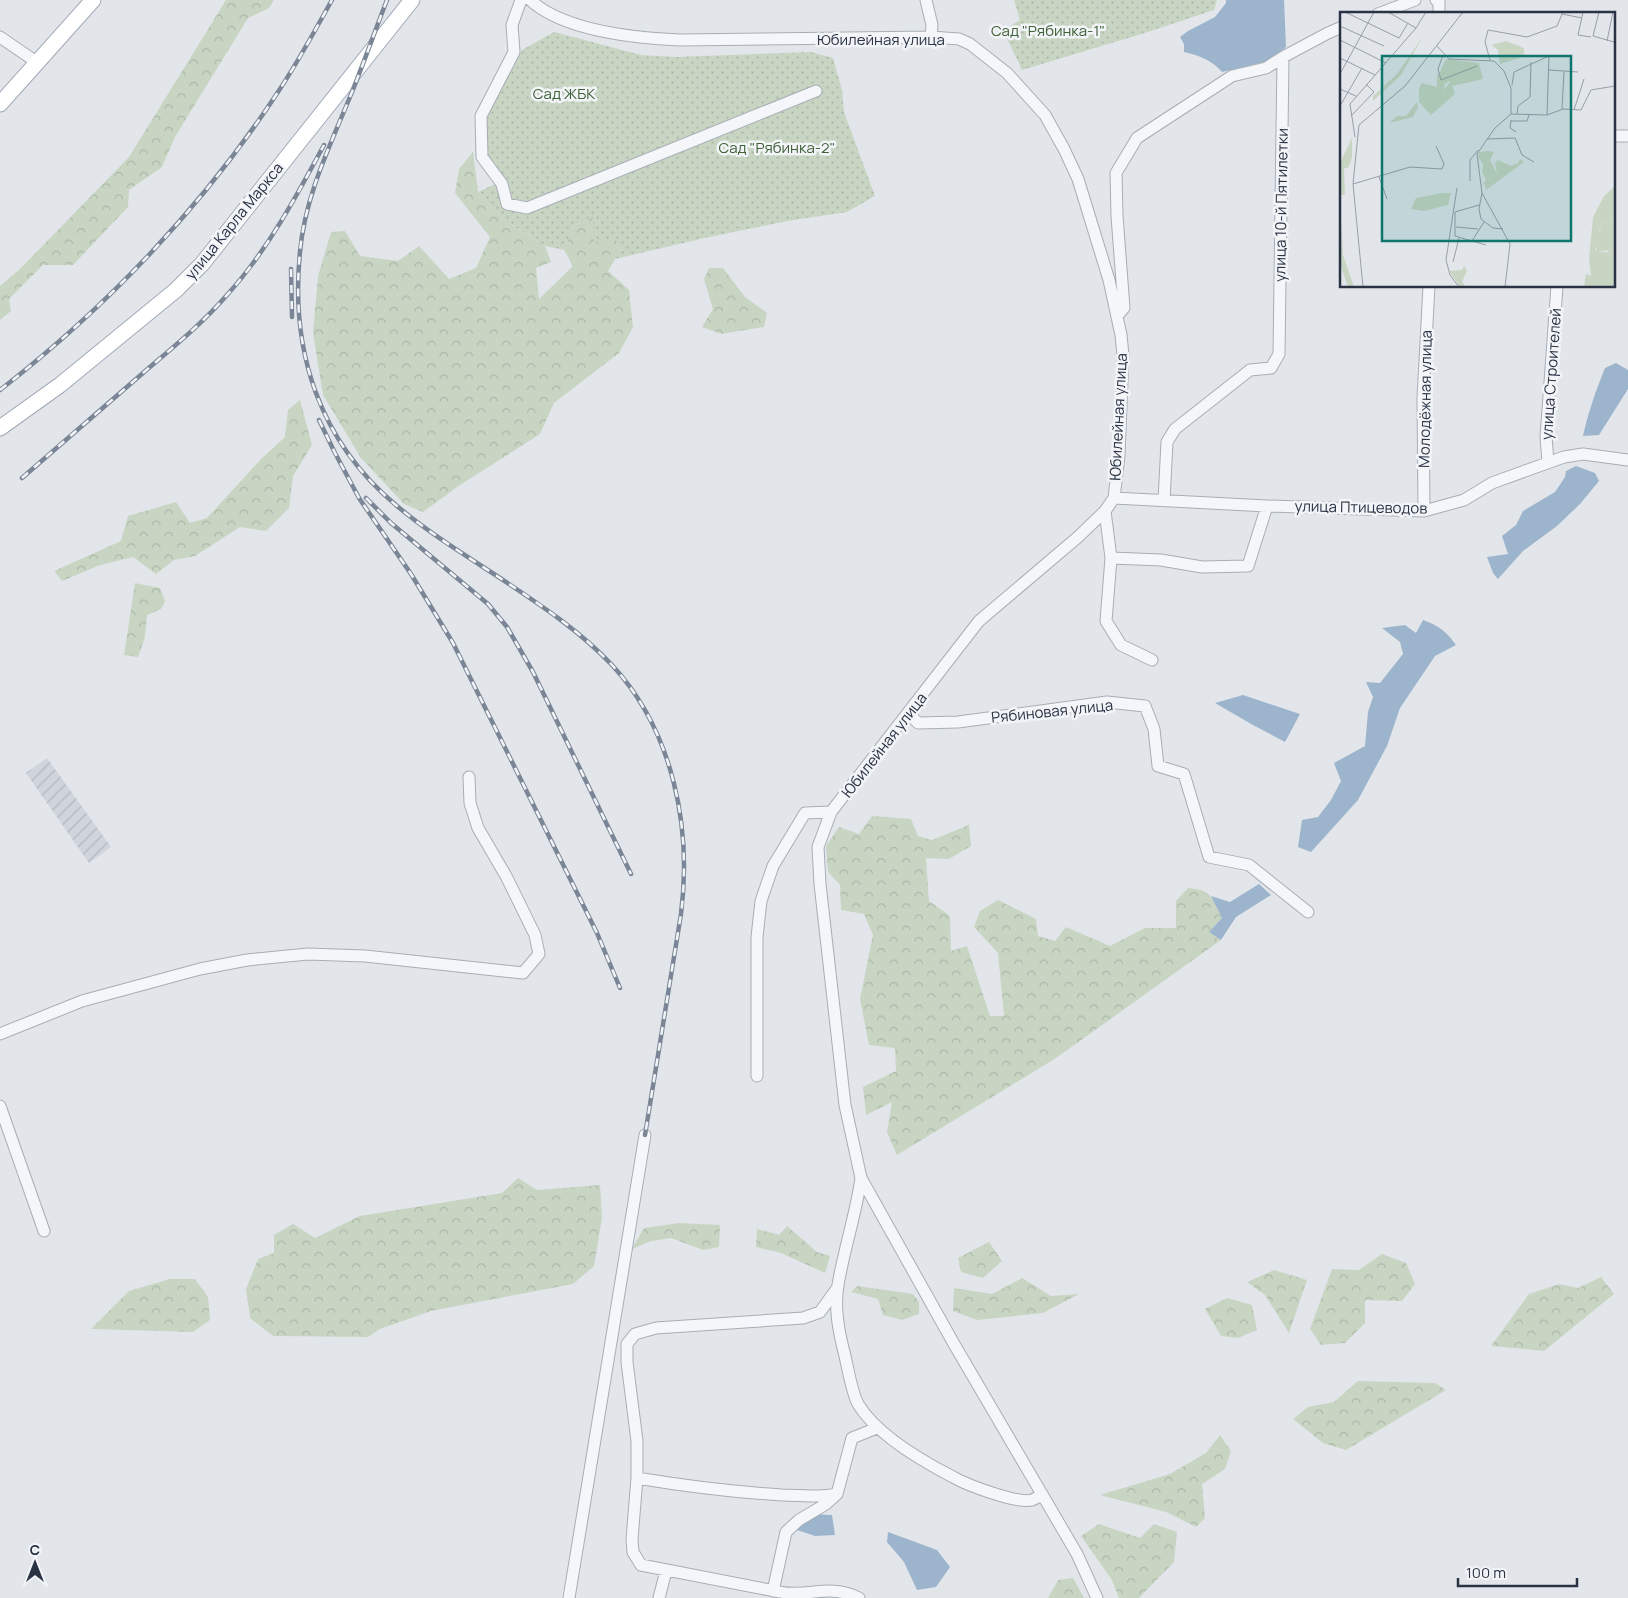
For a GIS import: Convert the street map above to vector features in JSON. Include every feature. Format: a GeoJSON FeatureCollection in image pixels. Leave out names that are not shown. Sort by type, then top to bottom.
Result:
{"type":"FeatureCollection","features":[{"type":"Feature","properties":{"kind":"main road"},"geometry":{"type":"LineString","coordinates":[[0,104],[93,0]]}},
{"type":"Feature","properties":{"kind":"main road","name":"улица Карла Маркса"},"geometry":{"type":"LineString","coordinates":[[0,428],[60,385],[191,276],[211,255],[412,0]]}},
{"type":"Feature","properties":{"kind":"street"},"geometry":{"type":"LineString","coordinates":[[521,0],[512,25],[514,52],[481,116],[482,157],[502,184],[507,204],[527,208],[816,91]]}},
{"type":"Feature","properties":{"kind":"street","name":"Юбилейная улица"},"geometry":{"type":"LineString","coordinates":[[530,0],[550,14],[578,24],[653,39],[931,37],[960,39],[981,51],[1007,73],[1045,115],[1078,179],[1109,280],[1123,354],[1119,456],[1114,498],[1106,512],[979,621],[909,714],[831,812],[818,847],[820,884],[845,1105],[861,1178],[954,1344],[1077,1554],[1096,1598]]}},
{"type":"Feature","properties":{"kind":"street"},"geometry":{"type":"LineString","coordinates":[[926,0],[932,25],[931,37]]}},
{"type":"Feature","properties":{"kind":"street"},"geometry":{"type":"LineString","coordinates":[[1383,12],[1415,0]]}},
{"type":"Feature","properties":{"kind":"street"},"geometry":{"type":"LineString","coordinates":[[1436,0],[1440,2],[1439,12]]}},
{"type":"Feature","properties":{"kind":"street"},"geometry":{"type":"LineString","coordinates":[[1117,316],[1124,308],[1117,216],[1116,173],[1137,138],[1232,76],[1266,68],[1283,56],[1340,29]]}},
{"type":"Feature","properties":{"kind":"street"},"geometry":{"type":"LineString","coordinates":[[0,37],[38,63]]}},
{"type":"Feature","properties":{"kind":"street","name":"улица 10-й Пятилетки"},"geometry":{"type":"LineString","coordinates":[[1164,501],[1166,442],[1176,429],[1250,370],[1271,368],[1279,354],[1283,56]]}},
{"type":"Feature","properties":{"kind":"street","name":"Молодёжная улица"},"geometry":{"type":"LineString","coordinates":[[1424,511],[1423,398],[1429,288]]}},
{"type":"Feature","properties":{"kind":"street","name":"улица Строителей"},"geometry":{"type":"LineString","coordinates":[[1548,462],[1546,436],[1554,348],[1557,288]]}},
{"type":"Feature","properties":{"kind":"street","name":"улица Птицеводов"},"geometry":{"type":"LineString","coordinates":[[1114,498],[1267,506],[1424,511],[1464,500],[1492,483],[1564,457],[1583,454],[1628,460]]}},
{"type":"Feature","properties":{"kind":"street"},"geometry":{"type":"LineString","coordinates":[[1111,558],[1161,560],[1202,567],[1248,566],[1267,506]]}},
{"type":"Feature","properties":{"kind":"street"},"geometry":{"type":"LineString","coordinates":[[1106,512],[1111,558],[1106,621],[1122,645],[1152,660]]}},
{"type":"Feature","properties":{"kind":"street","name":"Рябиновая улица"},"geometry":{"type":"LineString","coordinates":[[909,714],[918,723],[958,722],[1107,702],[1145,706],[1154,729],[1158,766],[1184,774],[1208,857],[1249,865],[1308,912]]}},
{"type":"Feature","properties":{"kind":"street"},"geometry":{"type":"LineString","coordinates":[[0,1034],[82,1001],[200,969],[247,960],[327,954],[365,956],[523,973],[539,954],[535,935],[506,876],[478,828],[470,803],[469,777]]}},
{"type":"Feature","properties":{"kind":"street"},"geometry":{"type":"LineString","coordinates":[[758,1076],[757,937],[762,901],[773,866],[805,813],[831,812]]}},
{"type":"Feature","properties":{"kind":"street"},"geometry":{"type":"LineString","coordinates":[[0,1106],[44,1231]]}},
{"type":"Feature","properties":{"kind":"street"},"geometry":{"type":"LineString","coordinates":[[570,1598],[645,1135]]}},
{"type":"Feature","properties":{"kind":"street"},"geometry":{"type":"LineString","coordinates":[[861,1178],[838,1287],[837,1318],[858,1403],[877,1428],[928,1464],[958,1480],[986,1492],[1031,1501],[1042,1495]]}},
{"type":"Feature","properties":{"kind":"street"},"geometry":{"type":"LineString","coordinates":[[838,1287],[820,1312],[804,1318],[656,1328],[635,1334],[627,1344],[627,1362],[636,1442],[637,1478],[632,1539],[633,1552],[642,1565],[773,1591],[788,1596],[805,1597],[830,1592],[844,1593],[859,1598]]}},
{"type":"Feature","properties":{"kind":"street"},"geometry":{"type":"LineString","coordinates":[[773,1591],[786,1532],[799,1520],[826,1504],[837,1494],[852,1438],[877,1428]]}},
{"type":"Feature","properties":{"kind":"street"},"geometry":{"type":"LineString","coordinates":[[637,1478],[694,1488],[760,1494],[824,1497],[837,1494]]}},
{"type":"Feature","properties":{"kind":"street"},"geometry":{"type":"LineString","coordinates":[[660,1598],[666,1571]]}},
{"type":"Feature","properties":{"kind":"shaded area"},"geometry":{"type":"Polygon","coordinates":[[[47,758],[111,847],[89,863],[26,773],[47,758]]]}},
{"type":"Feature","properties":{"kind":"green space"},"geometry":{"type":"Polygon","coordinates":[[[226,0],[274,0],[269,8],[248,18],[175,137],[162,167],[129,190],[128,207],[73,265],[43,265],[9,299],[11,311],[0,320],[0,286],[21,268],[129,157],[226,0]]]}},
{"type":"Feature","properties":{"kind":"green space","name":"Сад \"Рябинка-1\""},"geometry":{"type":"Polygon","coordinates":[[[1014,0],[1217,0],[1214,10],[1022,70],[1003,30],[1020,20],[1014,0]]]}},
{"type":"Feature","properties":{"kind":"green space","name":"Сад \"Рябинка-2\""},"geometry":{"type":"Polygon","coordinates":[[[554,32],[641,55],[675,57],[811,52],[833,58],[842,90],[844,112],[875,196],[847,212],[787,221],[615,259],[620,251],[616,239],[594,242],[593,217],[573,226],[564,250],[545,246],[506,221],[478,192],[504,180],[485,151],[485,124],[496,98],[522,50],[554,32]]]}},
{"type":"Feature","properties":{"kind":"green space"},"geometry":{"type":"Polygon","coordinates":[[[473,152],[478,192],[506,221],[545,246],[551,262],[536,268],[539,299],[573,266],[564,250],[573,226],[593,217],[616,238],[620,251],[608,271],[629,290],[633,327],[619,353],[554,403],[540,434],[460,485],[423,512],[404,504],[361,458],[323,395],[313,333],[318,276],[331,232],[345,231],[360,256],[398,261],[419,246],[449,279],[476,268],[490,237],[455,193],[459,169],[473,152]]]}},
{"type":"Feature","properties":{"kind":"green space"},"geometry":{"type":"Polygon","coordinates":[[[709,268],[723,268],[745,297],[767,313],[764,327],[721,334],[702,327],[713,309],[704,279],[709,268]]]}},
{"type":"Feature","properties":{"kind":"green space"},"geometry":{"type":"Polygon","coordinates":[[[300,400],[312,445],[293,476],[289,508],[266,531],[240,527],[195,556],[174,560],[156,574],[133,557],[100,565],[62,581],[54,571],[121,541],[128,516],[176,502],[190,523],[207,518],[261,459],[285,437],[288,410],[300,400]]]}},
{"type":"Feature","properties":{"kind":"green space"},"geometry":{"type":"Polygon","coordinates":[[[135,583],[160,588],[165,601],[161,609],[147,615],[145,637],[138,657],[124,655],[135,583]]]}},
{"type":"Feature","properties":{"kind":"green space"},"geometry":{"type":"Polygon","coordinates":[[[872,816],[911,819],[918,836],[932,840],[969,825],[971,846],[949,859],[926,858],[929,901],[950,916],[951,951],[967,946],[990,1016],[1004,1016],[998,953],[974,927],[980,911],[998,900],[1036,919],[1038,936],[1055,941],[1066,927],[1110,946],[1145,928],[1176,928],[1176,901],[1188,888],[1196,889],[1211,896],[1216,905],[1222,918],[1209,932],[1221,940],[1056,1058],[897,1155],[887,1132],[892,1102],[866,1115],[863,1087],[896,1071],[895,1048],[869,1045],[860,999],[873,935],[864,914],[841,910],[840,885],[828,872],[826,846],[839,827],[859,834],[872,816]]]}},
{"type":"Feature","properties":{"kind":"green space"},"geometry":{"type":"Polygon","coordinates":[[[518,1178],[537,1190],[600,1185],[602,1218],[594,1266],[573,1284],[431,1311],[380,1329],[368,1337],[273,1336],[250,1318],[246,1289],[258,1259],[274,1253],[274,1235],[293,1224],[315,1238],[360,1216],[502,1193],[518,1178]]]}},
{"type":"Feature","properties":{"kind":"green space"},"geometry":{"type":"Polygon","coordinates":[[[679,1223],[720,1225],[719,1247],[703,1250],[671,1238],[651,1241],[632,1249],[644,1228],[679,1223]]]}},
{"type":"Feature","properties":{"kind":"green space"},"geometry":{"type":"Polygon","coordinates":[[[787,1226],[817,1252],[830,1256],[825,1273],[781,1253],[756,1247],[757,1229],[779,1235],[787,1226]]]}},
{"type":"Feature","properties":{"kind":"green space"},"geometry":{"type":"Polygon","coordinates":[[[989,1242],[1002,1261],[983,1278],[961,1272],[958,1258],[989,1242]]]}},
{"type":"Feature","properties":{"kind":"green space"},"geometry":{"type":"Polygon","coordinates":[[[1382,1254],[1406,1263],[1415,1284],[1402,1301],[1365,1300],[1365,1323],[1345,1343],[1321,1345],[1310,1329],[1332,1269],[1359,1270],[1382,1254]]]}},
{"type":"Feature","properties":{"kind":"green space"},"geometry":{"type":"Polygon","coordinates":[[[1274,1270],[1307,1280],[1289,1333],[1265,1295],[1247,1282],[1274,1270]]]}},
{"type":"Feature","properties":{"kind":"green space"},"geometry":{"type":"Polygon","coordinates":[[[1601,1277],[1614,1294],[1544,1351],[1491,1346],[1529,1294],[1559,1284],[1578,1288],[1601,1277]]]}},
{"type":"Feature","properties":{"kind":"green space"},"geometry":{"type":"Polygon","coordinates":[[[1022,1278],[1051,1296],[1079,1294],[1043,1313],[977,1320],[953,1311],[954,1288],[992,1294],[1022,1278]]]}},
{"type":"Feature","properties":{"kind":"green space"},"geometry":{"type":"Polygon","coordinates":[[[170,1279],[195,1279],[208,1297],[210,1320],[193,1332],[91,1329],[129,1291],[170,1279]]]}},
{"type":"Feature","properties":{"kind":"green space"},"geometry":{"type":"Polygon","coordinates":[[[857,1286],[913,1294],[919,1302],[919,1314],[902,1320],[883,1315],[878,1299],[851,1292],[857,1286]]]}},
{"type":"Feature","properties":{"kind":"green space"},"geometry":{"type":"Polygon","coordinates":[[[1227,1298],[1252,1305],[1257,1330],[1238,1338],[1221,1336],[1205,1309],[1227,1298]]]}},
{"type":"Feature","properties":{"kind":"green space"},"geometry":{"type":"Polygon","coordinates":[[[1358,1381],[1435,1383],[1446,1390],[1346,1450],[1323,1443],[1293,1419],[1308,1407],[1334,1402],[1358,1381]]]}},
{"type":"Feature","properties":{"kind":"green space"},"geometry":{"type":"Polygon","coordinates":[[[1220,1435],[1231,1451],[1225,1469],[1202,1484],[1205,1518],[1196,1527],[1166,1512],[1100,1495],[1170,1474],[1206,1453],[1220,1435]]]}},
{"type":"Feature","properties":{"kind":"green space"},"geometry":{"type":"Polygon","coordinates":[[[1099,1524],[1140,1538],[1154,1524],[1177,1532],[1174,1562],[1139,1598],[1119,1598],[1112,1580],[1081,1536],[1099,1524]]]}},
{"type":"Feature","properties":{"kind":"green space"},"geometry":{"type":"Polygon","coordinates":[[[1073,1578],[1084,1598],[1048,1598],[1058,1580],[1073,1578]]]}},
{"type":"Feature","properties":{"kind":"water"},"geometry":{"type":"Polygon","coordinates":[[[1226,0],[1284,0],[1286,47],[1268,61],[1222,72],[1214,64],[1184,52],[1184,44],[1180,37],[1215,17],[1226,3],[1226,0]]]}},
{"type":"Feature","properties":{"kind":"water"},"geometry":{"type":"Polygon","coordinates":[[[1616,363],[1628,370],[1628,389],[1599,435],[1583,436],[1592,402],[1605,368],[1616,363]]]}},
{"type":"Feature","properties":{"kind":"water"},"geometry":{"type":"Polygon","coordinates":[[[1576,466],[1595,473],[1599,481],[1580,504],[1557,526],[1523,551],[1498,579],[1493,573],[1487,557],[1508,554],[1502,536],[1516,525],[1523,511],[1555,492],[1565,477],[1566,471],[1576,466]]]}},
{"type":"Feature","properties":{"kind":"water"},"geometry":{"type":"Polygon","coordinates":[[[1423,620],[1442,630],[1456,645],[1435,656],[1400,708],[1387,746],[1358,800],[1311,852],[1298,847],[1302,820],[1318,817],[1331,800],[1341,781],[1334,763],[1365,746],[1368,712],[1373,697],[1366,682],[1380,683],[1403,654],[1400,642],[1382,628],[1405,625],[1416,633],[1423,620]]]}},
{"type":"Feature","properties":{"kind":"water"},"geometry":{"type":"Polygon","coordinates":[[[1243,695],[1300,714],[1285,742],[1215,703],[1243,695]]]}},
{"type":"Feature","properties":{"kind":"water"},"geometry":{"type":"Polygon","coordinates":[[[1259,884],[1271,895],[1236,917],[1221,940],[1209,932],[1222,918],[1211,896],[1230,902],[1259,884]]]}},
{"type":"Feature","properties":{"kind":"water"},"geometry":{"type":"Polygon","coordinates":[[[810,1514],[832,1515],[835,1535],[815,1536],[797,1530],[810,1514]]]}},
{"type":"Feature","properties":{"kind":"water"},"geometry":{"type":"Polygon","coordinates":[[[888,1532],[937,1550],[950,1567],[936,1587],[917,1590],[904,1562],[887,1542],[888,1532]]]}},
{"type":"Feature","properties":{"kind":"railway"},"geometry":{"type":"LineString","coordinates":[[0,390],[77,325],[150,254],[184,216],[217,177],[276,95],[332,0]]}},
{"type":"Feature","properties":{"kind":"railway"},"geometry":{"type":"LineString","coordinates":[[387,0],[320,170],[307,210],[300,252],[298,289],[300,324],[306,359],[316,392],[329,423],[348,453],[370,480],[397,506],[447,544],[544,608],[586,640],[612,665],[633,691],[650,720],[664,750],[674,782],[680,814],[684,881],[681,914],[645,1135]]}},
{"type":"Feature","properties":{"kind":"railway"},"geometry":{"type":"LineString","coordinates":[[22,478],[186,336],[217,306],[242,278],[268,242],[292,204],[324,145]]}},
{"type":"Feature","properties":{"kind":"railway"},"geometry":{"type":"LineString","coordinates":[[291,269],[292,317]]}},
{"type":"Feature","properties":{"kind":"railway"},"geometry":{"type":"LineString","coordinates":[[319,420],[359,498],[411,574],[453,643],[597,933],[620,988]]}},
{"type":"Feature","properties":{"kind":"railway"},"geometry":{"type":"LineString","coordinates":[[366,498],[391,523],[488,604],[507,627],[533,672],[631,874]]}},
{"type":"Feature","properties":{"kind":"park label","name":"Сад ЖБК"},"geometry":{"type":"Point","coordinates":[564,93]}}]}
